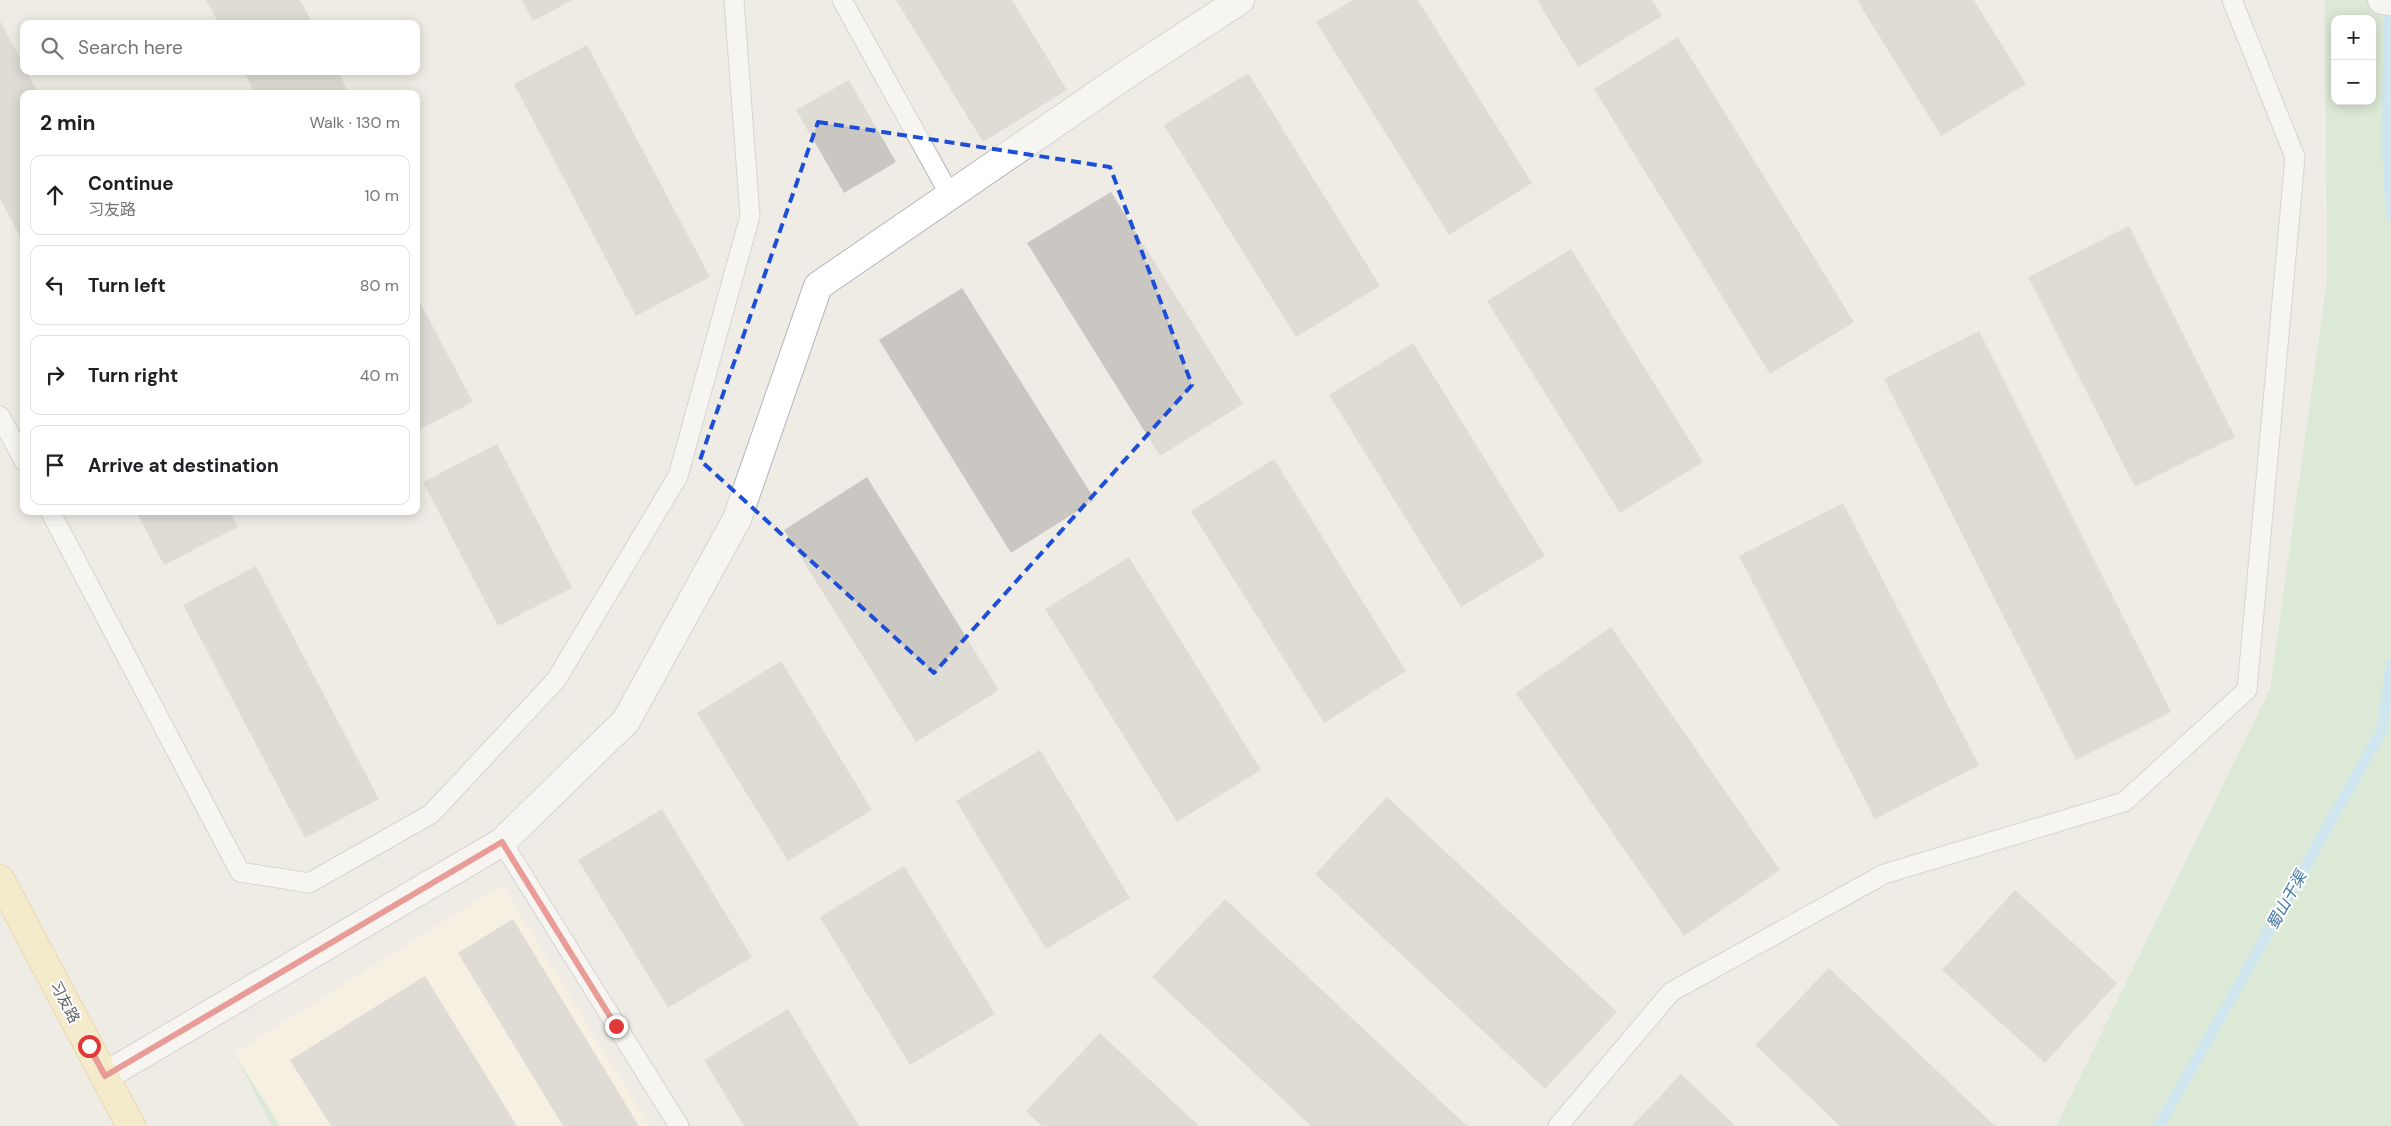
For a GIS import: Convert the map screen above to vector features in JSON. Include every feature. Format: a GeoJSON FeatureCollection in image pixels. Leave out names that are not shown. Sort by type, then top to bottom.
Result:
{"type":"FeatureCollection","features":[{"type":"Feature","properties":{"kind":"main road","name":"习友路"},"geometry":{"type":"LineString","coordinates":[[0,879],[131,1126]]}},
{"type":"Feature","properties":{"kind":"street"},"geometry":{"type":"LineString","coordinates":[[105,1076],[502,842],[626,721],[737,519],[818,286],[1240,0]]}},
{"type":"Feature","properties":{"kind":"street"},"geometry":{"type":"LineString","coordinates":[[2382,0],[2391,1]]}},
{"type":"Feature","properties":{"kind":"lane"},"geometry":{"type":"LineString","coordinates":[[52,515],[240,872],[309,884],[431,814],[556,680],[678,476],[750,216],[734,0]]}},
{"type":"Feature","properties":{"kind":"lane"},"geometry":{"type":"LineString","coordinates":[[842,0],[950,196]]}},
{"type":"Feature","properties":{"kind":"lane"},"geometry":{"type":"LineString","coordinates":[[1558,1126],[1671,992],[1884,874],[2124,802],[2247,690],[2295,157],[2232,0]]}},
{"type":"Feature","properties":{"kind":"lane"},"geometry":{"type":"LineString","coordinates":[[0,416],[20,454]]}},
{"type":"Feature","properties":{"kind":"lane"},"geometry":{"type":"LineString","coordinates":[[502,842],[679,1126]]}},
{"type":"Feature","properties":{"kind":"highlighted area"},"geometry":{"type":"Polygon","coordinates":[[[818,122],[1110,167],[1192,385],[934,673],[700,460],[818,122]]]}},
{"type":"Feature","properties":{"kind":"shaded area"},"geometry":{"type":"Polygon","coordinates":[[[502,885],[649,1126],[280,1126],[234,1053],[502,885]]]}},
{"type":"Feature","properties":{"kind":"green space"},"geometry":{"type":"Polygon","coordinates":[[[2325,0],[2391,0],[2391,1126],[2056,1126],[2270,689],[2327,280],[2325,0]]]}},
{"type":"Feature","properties":{"kind":"green space"},"geometry":{"type":"Polygon","coordinates":[[[234,1053],[280,1126],[272,1126],[234,1053]]]}},
{"type":"Feature","properties":{"kind":"building"},"geometry":{"type":"Polygon","coordinates":[[[206,0],[300,0],[311,20],[217,20],[206,0]]]}},
{"type":"Feature","properties":{"kind":"building"},"geometry":{"type":"Polygon","coordinates":[[[522,0],[573,0],[533,21],[522,0]]]}},
{"type":"Feature","properties":{"kind":"building"},"geometry":{"type":"Polygon","coordinates":[[[896,0],[1012,0],[1067,90],[983,142],[896,0]]]}},
{"type":"Feature","properties":{"kind":"building"},"geometry":{"type":"Polygon","coordinates":[[[1353,0],[1418,0],[1532,183],[1449,235],[1316,22],[1353,0]]]}},
{"type":"Feature","properties":{"kind":"building"},"geometry":{"type":"Polygon","coordinates":[[[1537,0],[1652,0],[1662,16],[1578,67],[1537,0]]]}},
{"type":"Feature","properties":{"kind":"building"},"geometry":{"type":"Polygon","coordinates":[[[1857,0],[1974,0],[2026,84],[1941,136],[1857,0]]]}},
{"type":"Feature","properties":{"kind":"building"},"geometry":{"type":"Polygon","coordinates":[[[0,21],[20,58],[20,75],[29,75],[36,90],[20,90],[20,236],[0,199],[0,21]]]}},
{"type":"Feature","properties":{"kind":"building"},"geometry":{"type":"Polygon","coordinates":[[[1678,37],[1854,322],[1770,374],[1594,89],[1678,37]]]}},
{"type":"Feature","properties":{"kind":"building"},"geometry":{"type":"Polygon","coordinates":[[[587,45],[710,277],[636,316],[514,84],[587,45]]]}},
{"type":"Feature","properties":{"kind":"building"},"geometry":{"type":"Polygon","coordinates":[[[1248,73],[1380,286],[1296,337],[1164,125],[1248,73]]]}},
{"type":"Feature","properties":{"kind":"building"},"geometry":{"type":"Polygon","coordinates":[[[246,75],[340,75],[347,90],[253,90],[246,75]]]}},
{"type":"Feature","properties":{"kind":"building"},"geometry":{"type":"Polygon","coordinates":[[[849,80],[896,162],[844,193],[796,110],[849,80]]]}},
{"type":"Feature","properties":{"kind":"building"},"geometry":{"type":"Polygon","coordinates":[[[1111,192],[1243,404],[1160,456],[1027,243],[1111,192]]]}},
{"type":"Feature","properties":{"kind":"building"},"geometry":{"type":"Polygon","coordinates":[[[2129,226],[2235,437],[2135,487],[2028,277],[2129,226]]]}},
{"type":"Feature","properties":{"kind":"building"},"geometry":{"type":"Polygon","coordinates":[[[1571,249],[1703,462],[1620,513],[1487,301],[1571,249]]]}},
{"type":"Feature","properties":{"kind":"building"},"geometry":{"type":"Polygon","coordinates":[[[962,288],[1095,500],[1011,553],[879,340],[962,288]]]}},
{"type":"Feature","properties":{"kind":"building"},"geometry":{"type":"Polygon","coordinates":[[[420,303],[473,402],[420,429],[420,303]]]}},
{"type":"Feature","properties":{"kind":"building"},"geometry":{"type":"Polygon","coordinates":[[[1979,331],[2171,712],[2076,760],[1884,379],[1979,331]]]}},
{"type":"Feature","properties":{"kind":"building"},"geometry":{"type":"Polygon","coordinates":[[[1413,343],[1545,556],[1461,607],[1329,395],[1413,343]]]}},
{"type":"Feature","properties":{"kind":"building"},"geometry":{"type":"Polygon","coordinates":[[[497,444],[572,588],[498,626],[423,482],[497,444]]]}},
{"type":"Feature","properties":{"kind":"building"},"geometry":{"type":"Polygon","coordinates":[[[1274,459],[1406,671],[1324,723],[1191,511],[1274,459]]]}},
{"type":"Feature","properties":{"kind":"building"},"geometry":{"type":"Polygon","coordinates":[[[867,477],[999,690],[916,742],[784,530],[867,477]]]}},
{"type":"Feature","properties":{"kind":"building"},"geometry":{"type":"Polygon","coordinates":[[[1843,503],[1979,765],[1875,819],[1739,556],[1843,503]]]}},
{"type":"Feature","properties":{"kind":"building"},"geometry":{"type":"Polygon","coordinates":[[[138,515],[232,515],[238,527],[164,565],[138,515]]]}},
{"type":"Feature","properties":{"kind":"building"},"geometry":{"type":"Polygon","coordinates":[[[1129,557],[1261,770],[1177,822],[1045,609],[1129,557]]]}},
{"type":"Feature","properties":{"kind":"building"},"geometry":{"type":"Polygon","coordinates":[[[256,566],[379,799],[305,838],[183,605],[256,566]]]}},
{"type":"Feature","properties":{"kind":"building"},"geometry":{"type":"Polygon","coordinates":[[[1611,627],[1780,870],[1684,936],[1516,693],[1611,627]]]}},
{"type":"Feature","properties":{"kind":"building"},"geometry":{"type":"Polygon","coordinates":[[[781,661],[872,810],[788,861],[697,713],[781,661]]]}},
{"type":"Feature","properties":{"kind":"building"},"geometry":{"type":"Polygon","coordinates":[[[1040,750],[1130,898],[1046,949],[956,801],[1040,750]]]}},
{"type":"Feature","properties":{"kind":"building"},"geometry":{"type":"Polygon","coordinates":[[[1387,797],[1617,1012],[1545,1089],[1315,874],[1387,797]]]}},
{"type":"Feature","properties":{"kind":"building"},"geometry":{"type":"Polygon","coordinates":[[[662,809],[752,957],[668,1008],[578,860],[662,809]]]}},
{"type":"Feature","properties":{"kind":"building"},"geometry":{"type":"Polygon","coordinates":[[[904,866],[995,1014],[910,1065],[820,917],[904,866]]]}},
{"type":"Feature","properties":{"kind":"building"},"geometry":{"type":"Polygon","coordinates":[[[2015,890],[2117,983],[2045,1063],[1942,970],[2015,890]]]}},
{"type":"Feature","properties":{"kind":"building"},"geometry":{"type":"Polygon","coordinates":[[[1225,899],[1467,1126],[1311,1126],[1152,977],[1225,899]]]}},
{"type":"Feature","properties":{"kind":"building"},"geometry":{"type":"Polygon","coordinates":[[[513,919],[639,1126],[563,1126],[458,953],[513,919]]]}},
{"type":"Feature","properties":{"kind":"building"},"geometry":{"type":"Polygon","coordinates":[[[1829,968],[1995,1126],[1840,1126],[1755,1045],[1829,968]]]}},
{"type":"Feature","properties":{"kind":"building"},"geometry":{"type":"Polygon","coordinates":[[[425,976],[517,1126],[331,1126],[290,1060],[425,976]]]}},
{"type":"Feature","properties":{"kind":"building"},"geometry":{"type":"Polygon","coordinates":[[[788,1009],[859,1126],[744,1126],[704,1060],[788,1009]]]}},
{"type":"Feature","properties":{"kind":"building"},"geometry":{"type":"Polygon","coordinates":[[[1100,1033],[1199,1126],[1042,1126],[1026,1111],[1100,1033]]]}},
{"type":"Feature","properties":{"kind":"building"},"geometry":{"type":"Polygon","coordinates":[[[1681,1074],[1736,1126],[1632,1126],[1681,1074]]]}},
{"type":"Feature","properties":{"kind":"waterway","name":"蜀山干渠"},"geometry":{"type":"LineString","coordinates":[[2390,1],[2387,140],[2391,214]]}},
{"type":"Feature","properties":{"kind":"waterway","name":"蜀山干渠"},"geometry":{"type":"LineString","coordinates":[[2159,1126],[2382,730],[2391,665]]}},
{"type":"Feature","properties":{"kind":"route"},"geometry":{"type":"LineString","coordinates":[[89,1046],[105,1076],[502,842],[616,1026]]}}]}
